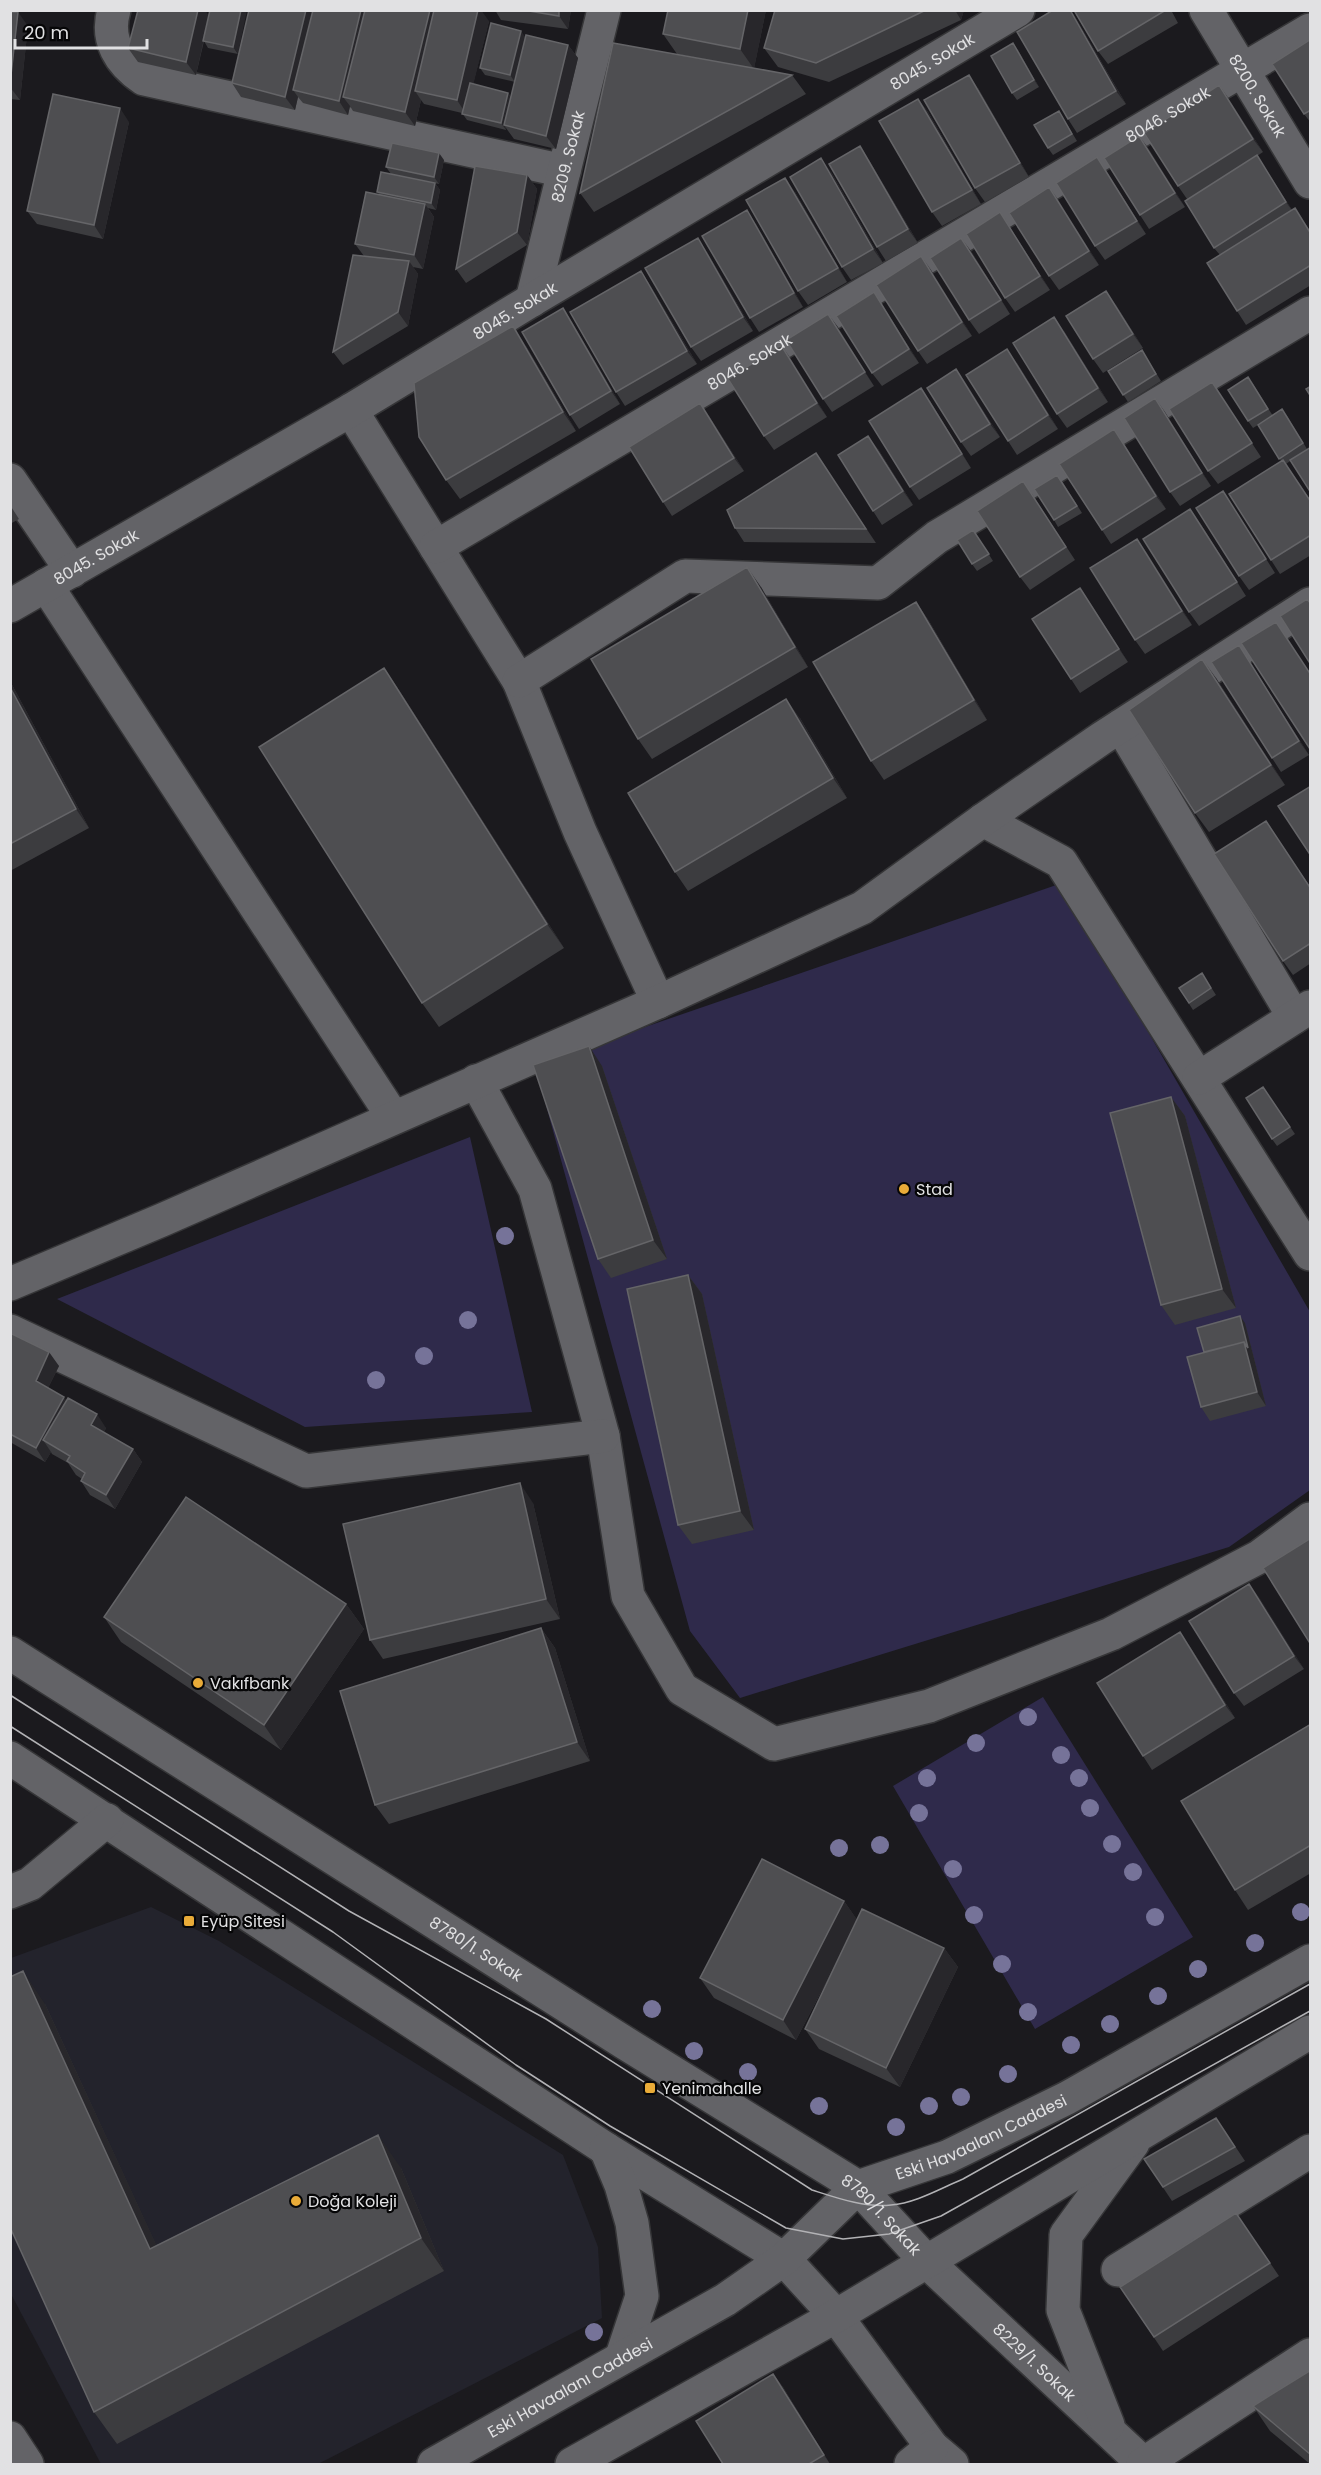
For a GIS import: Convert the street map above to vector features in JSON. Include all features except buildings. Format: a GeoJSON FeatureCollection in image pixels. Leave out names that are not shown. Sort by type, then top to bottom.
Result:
{"type":"FeatureCollection","features":[{"type":"Feature","properties":{"kind":"street"},"geometry":{"type":"LineString","coordinates":[[114,10],[111,20],[112,39],[120,57],[130,70],[144,79],[564,171]]}},
{"type":"Feature","properties":{"kind":"street","name":"8209. Sokak"},"geometry":{"type":"LineString","coordinates":[[532,300],[604,10]]}},
{"type":"Feature","properties":{"kind":"street","name":"8045. Sokak"},"geometry":{"type":"LineString","coordinates":[[10,606],[351,410],[1018,10]]}},
{"type":"Feature","properties":{"kind":"street","name":"8200. Sokak"},"geometry":{"type":"LineString","coordinates":[[1206,10],[1311,182]]}},
{"type":"Feature","properties":{"kind":"street","name":"8046. Sokak"},"geometry":{"type":"LineString","coordinates":[[436,547],[1311,30]]}},
{"type":"Feature","properties":{"kind":"street"},"geometry":{"type":"LineString","coordinates":[[519,681],[685,576],[878,583],[937,537],[1311,313]]}},
{"type":"Feature","properties":{"kind":"street"},"geometry":{"type":"LineString","coordinates":[[351,410],[519,681],[580,832],[658,1002]]}},
{"type":"Feature","properties":{"kind":"street"},"geometry":{"type":"LineString","coordinates":[[10,480],[59,578],[393,1117]]}},
{"type":"Feature","properties":{"kind":"street"},"geometry":{"type":"LineString","coordinates":[[10,1284],[162,1220],[658,1002],[862,908],[983,820],[1121,726],[1311,604]]}},
{"type":"Feature","properties":{"kind":"street"},"geometry":{"type":"LineString","coordinates":[[1121,726],[1302,1012],[1198,1077]]}},
{"type":"Feature","properties":{"kind":"street"},"geometry":{"type":"LineString","coordinates":[[983,820],[1060,862],[1311,1254]]}},
{"type":"Feature","properties":{"kind":"street"},"geometry":{"type":"LineString","coordinates":[[476,1081],[535,1188],[603,1436],[628,1596],[682,1689],[774,1744],[929,1706],[1111,1634],[1258,1557],[1311,1519]]}},
{"type":"Feature","properties":{"kind":"street"},"geometry":{"type":"LineString","coordinates":[[10,1331],[306,1471],[603,1436]]}},
{"type":"Feature","properties":{"kind":"street","name":"8780/1. Sokak"},"geometry":{"type":"LineString","coordinates":[[10,1653],[625,2043],[858,2187],[926,2261]]}},
{"type":"Feature","properties":{"kind":"street"},"geometry":{"type":"LineString","coordinates":[[10,1758],[606,2149],[784,2259],[836,2316],[932,2459]]}},
{"type":"Feature","properties":{"kind":"street"},"geometry":{"type":"LineString","coordinates":[[10,1892],[30,1884],[107,1820]]}},
{"type":"Feature","properties":{"kind":"street","name":"Eski Havaalanı Caddesi"},"geometry":{"type":"LineString","coordinates":[[434,2464],[725,2300],[784,2259],[858,2187],[947,2157],[1067,2098],[1311,1961]]}},
{"type":"Feature","properties":{"kind":"street"},"geometry":{"type":"LineString","coordinates":[[572,2464],[836,2316],[1140,2133],[1306,2041]]}},
{"type":"Feature","properties":{"kind":"street"},"geometry":{"type":"LineString","coordinates":[[1112,2450],[1063,2310],[1066,2235],[1140,2133]]}},
{"type":"Feature","properties":{"kind":"street"},"geometry":{"type":"LineString","coordinates":[[606,2149],[621,2185],[632,2223],[642,2296],[622,2356]]}},
{"type":"Feature","properties":{"kind":"street"},"geometry":{"type":"LineString","coordinates":[[1118,2270],[1311,2151]]}},
{"type":"Feature","properties":{"kind":"street","name":"8229/1. Sokak"},"geometry":{"type":"LineString","coordinates":[[926,2261],[1112,2450],[1144,2464]]}},
{"type":"Feature","properties":{"kind":"street"},"geometry":{"type":"LineString","coordinates":[[1144,2464],[1311,2355]]}},
{"type":"Feature","properties":{"kind":"street"},"geometry":{"type":"LineString","coordinates":[[10,2438],[27,2464]]}},
{"type":"Feature","properties":{"kind":"shaded area","name":"Stad"},"geometry":{"type":"Polygon","coordinates":[[[1062,883],[1310,1312],[1310,1490],[1229,1547],[740,1698],[690,1631],[535,1065],[1062,883]]]}},
{"type":"Feature","properties":{"kind":"shaded area"},"geometry":{"type":"Polygon","coordinates":[[[470,1137],[532,1412],[305,1427],[57,1299],[470,1137]]]}},
{"type":"Feature","properties":{"kind":"shaded area"},"geometry":{"type":"Polygon","coordinates":[[[1043,1697],[1193,1937],[1035,2029],[893,1786],[1043,1697]]]}},
{"type":"Feature","properties":{"kind":"shaded area","name":"Doğa Koleji"},"geometry":{"type":"Polygon","coordinates":[[[151,1907],[219,1941],[563,2155],[598,2247],[602,2318],[318,2464],[101,2464],[11,2294],[11,1958],[151,1907]]]}},
{"type":"Feature","properties":{"kind":"tram line"},"geometry":{"type":"LineString","coordinates":[[10,1695],[349,1911],[546,2019],[812,2190],[851,2202],[881,2206],[900,2204],[963,2179],[1310,1984]]}},
{"type":"Feature","properties":{"kind":"tram line"},"geometry":{"type":"LineString","coordinates":[[10,1726],[333,1932],[516,2065],[610,2126],[786,2228],[843,2239],[889,2234],[941,2216],[1310,2011]]}},
{"type":"Feature","properties":{"kind":"place","name":"Stad"},"geometry":{"type":"Point","coordinates":[904,1189]}},
{"type":"Feature","properties":{"kind":"place","name":"Vakıfbank"},"geometry":{"type":"Point","coordinates":[198,1683]}},
{"type":"Feature","properties":{"kind":"place","name":"Eyüp Sitesi"},"geometry":{"type":"Point","coordinates":[189,1921]}},
{"type":"Feature","properties":{"kind":"place","name":"Yenimahalle"},"geometry":{"type":"Point","coordinates":[650,2088]}},
{"type":"Feature","properties":{"kind":"place","name":"Doğa Koleji"},"geometry":{"type":"Point","coordinates":[296,2201]}}]}
